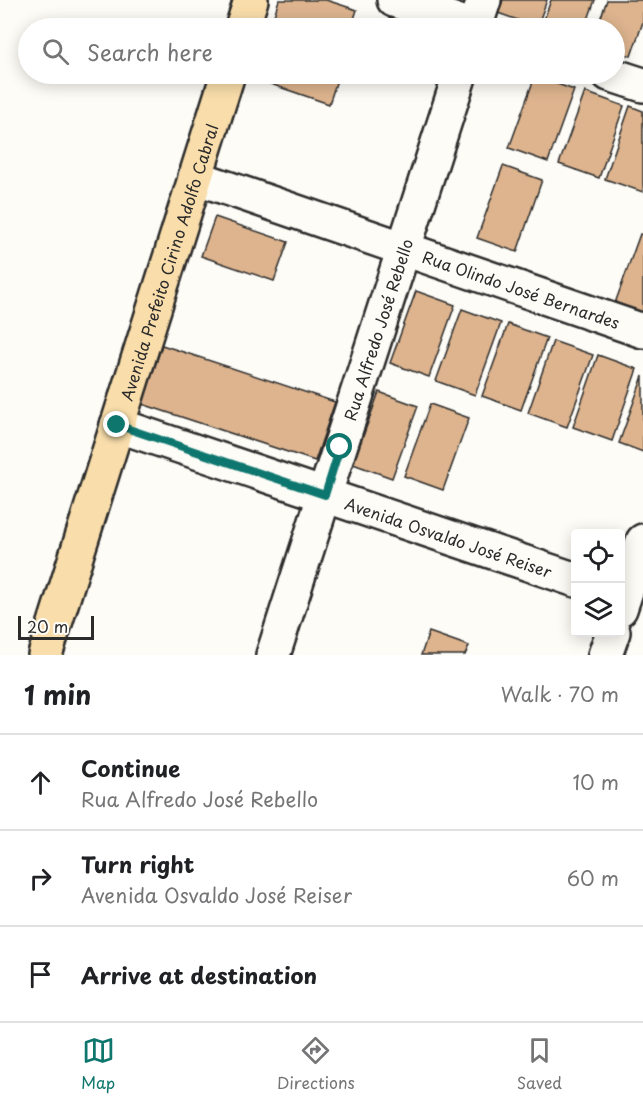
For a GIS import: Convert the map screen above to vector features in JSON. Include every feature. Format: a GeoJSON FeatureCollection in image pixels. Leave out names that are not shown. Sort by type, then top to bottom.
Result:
{"type":"FeatureCollection","features":[{"type":"Feature","properties":{"kind":"main road"},"geometry":{"type":"LineString","coordinates":[[245,18],[251,0]]}},
{"type":"Feature","properties":{"kind":"main road","name":"Avenida Prefeito Cirino Adolfo Cabral"},"geometry":{"type":"LineString","coordinates":[[45,655],[225,84]]}},
{"type":"Feature","properties":{"kind":"street"},"geometry":{"type":"LineString","coordinates":[[394,0],[447,18]]}},
{"type":"Feature","properties":{"kind":"street"},"geometry":{"type":"LineString","coordinates":[[479,18],[484,0]]}},
{"type":"Feature","properties":{"kind":"street"},"geometry":{"type":"LineString","coordinates":[[625,79],[643,85]]}},
{"type":"Feature","properties":{"kind":"street","name":"Rua Alfredo José Rebello"},"geometry":{"type":"LineString","coordinates":[[273,655],[457,84]]}},
{"type":"Feature","properties":{"kind":"street","name":"Rua Olindo José Bernardes"},"geometry":{"type":"LineString","coordinates":[[195,177],[643,331]]}},
{"type":"Feature","properties":{"kind":"street","name":"Avenida Osvaldo José Reiser"},"geometry":{"type":"LineString","coordinates":[[117,425],[571,578]]}},
{"type":"Feature","properties":{"kind":"street"},"geometry":{"type":"LineString","coordinates":[[627,601],[643,541]]}},
{"type":"Feature","properties":{"kind":"street"},"geometry":{"type":"LineString","coordinates":[[605,655],[612,637]]}},
{"type":"Feature","properties":{"kind":"building"},"geometry":{"type":"Polygon","coordinates":[[[279,0],[326,0],[357,10],[354,18],[273,18],[279,0]]]}},
{"type":"Feature","properties":{"kind":"building"},"geometry":{"type":"Polygon","coordinates":[[[503,0],[547,0],[540,18],[512,18],[498,13],[503,0]]]}},
{"type":"Feature","properties":{"kind":"building"},"geometry":{"type":"Polygon","coordinates":[[[551,0],[595,0],[589,18],[545,18],[551,0]]]}},
{"type":"Feature","properties":{"kind":"building"},"geometry":{"type":"Polygon","coordinates":[[[607,0],[643,0],[643,22],[631,56],[625,54],[625,18],[601,18],[607,0]]]}},
{"type":"Feature","properties":{"kind":"building"},"geometry":{"type":"Polygon","coordinates":[[[271,84],[336,84],[329,104],[271,84]]]}},
{"type":"Feature","properties":{"kind":"building"},"geometry":{"type":"Polygon","coordinates":[[[532,84],[557,84],[574,90],[548,162],[509,148],[532,84]]]}},
{"type":"Feature","properties":{"kind":"building"},"geometry":{"type":"Polygon","coordinates":[[[585,92],[624,106],[599,178],[559,164],[585,92]]]}},
{"type":"Feature","properties":{"kind":"building"},"geometry":{"type":"Polygon","coordinates":[[[630,106],[643,111],[643,192],[605,179],[630,106]]]}},
{"type":"Feature","properties":{"kind":"building"},"geometry":{"type":"Polygon","coordinates":[[[503,166],[542,180],[517,252],[477,238],[503,166]]]}},
{"type":"Feature","properties":{"kind":"building"},"geometry":{"type":"Polygon","coordinates":[[[215,217],[288,242],[274,281],[201,256],[215,217]]]}},
{"type":"Feature","properties":{"kind":"building"},"geometry":{"type":"Polygon","coordinates":[[[640,234],[643,235],[643,316],[614,306],[640,234]]]}},
{"type":"Feature","properties":{"kind":"building"},"geometry":{"type":"Polygon","coordinates":[[[416,291],[455,305],[429,377],[390,363],[416,291]]]}},
{"type":"Feature","properties":{"kind":"building"},"geometry":{"type":"Polygon","coordinates":[[[462,309],[501,323],[475,395],[436,381],[462,309]]]}},
{"type":"Feature","properties":{"kind":"building"},"geometry":{"type":"Polygon","coordinates":[[[508,324],[547,338],[521,410],[482,396],[508,324]]]}},
{"type":"Feature","properties":{"kind":"building"},"geometry":{"type":"Polygon","coordinates":[[[553,341],[593,355],[567,427],[528,413],[553,341]]]}},
{"type":"Feature","properties":{"kind":"building"},"geometry":{"type":"Polygon","coordinates":[[[162,345],[335,402],[315,461],[142,404],[162,345]]]}},
{"type":"Feature","properties":{"kind":"building"},"geometry":{"type":"Polygon","coordinates":[[[598,355],[637,369],[612,441],[573,427],[598,355]]]}},
{"type":"Feature","properties":{"kind":"building"},"geometry":{"type":"Polygon","coordinates":[[[643,376],[643,452],[619,443],[643,376]]]}},
{"type":"Feature","properties":{"kind":"building"},"geometry":{"type":"Polygon","coordinates":[[[379,392],[418,406],[392,478],[353,464],[379,392]]]}},
{"type":"Feature","properties":{"kind":"building"},"geometry":{"type":"Polygon","coordinates":[[[430,404],[469,418],[443,490],[404,476],[430,404]]]}},
{"type":"Feature","properties":{"kind":"building"},"geometry":{"type":"Polygon","coordinates":[[[429,632],[469,646],[465,655],[421,655],[429,632]]]}},
{"type":"Feature","properties":{"kind":"route"},"geometry":{"type":"LineString","coordinates":[[117,425],[325,495],[340,447]]}}]}
